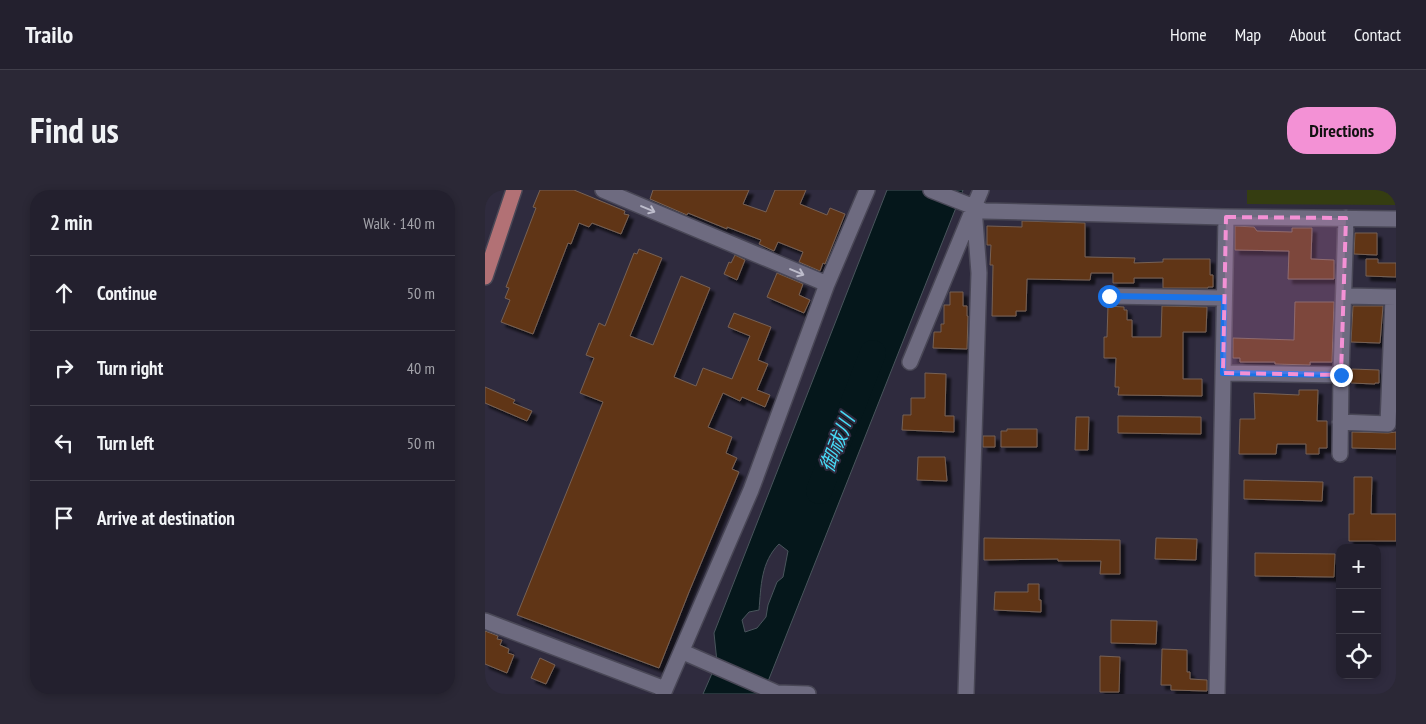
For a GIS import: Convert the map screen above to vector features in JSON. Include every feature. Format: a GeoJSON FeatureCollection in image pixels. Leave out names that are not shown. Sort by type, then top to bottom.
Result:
{"type":"FeatureCollection","features":[{"type":"Feature","properties":{"kind":"main road"},"geometry":{"type":"LineString","coordinates":[[485,277],[514,190]]}},
{"type":"Feature","properties":{"kind":"street"},"geometry":{"type":"LineString","coordinates":[[603,190],[827,284]]}},
{"type":"Feature","properties":{"kind":"street"},"geometry":{"type":"LineString","coordinates":[[485,621],[664,691],[683,652],[751,490],[827,284],[867,190]]}},
{"type":"Feature","properties":{"kind":"street"},"geometry":{"type":"LineString","coordinates":[[931,190],[984,212],[1396,218]]}},
{"type":"Feature","properties":{"kind":"street"},"geometry":{"type":"LineString","coordinates":[[910,362],[981,190]]}},
{"type":"Feature","properties":{"kind":"street"},"geometry":{"type":"LineString","coordinates":[[966,694],[979,273],[974,208]]}},
{"type":"Feature","properties":{"kind":"street"},"geometry":{"type":"LineString","coordinates":[[1217,694],[1226,217]]}},
{"type":"Feature","properties":{"kind":"street"},"geometry":{"type":"LineString","coordinates":[[1340,454],[1346,218]]}},
{"type":"Feature","properties":{"kind":"street"},"geometry":{"type":"LineString","coordinates":[[1109,296],[1224,298]]}},
{"type":"Feature","properties":{"kind":"street"},"geometry":{"type":"LineString","coordinates":[[1340,422],[1392,424],[1395,297],[1344,296]]}},
{"type":"Feature","properties":{"kind":"street"},"geometry":{"type":"LineString","coordinates":[[1223,373],[1341,375]]}},
{"type":"Feature","properties":{"kind":"street"},"geometry":{"type":"LineString","coordinates":[[683,652],[777,693],[809,694]]}},
{"type":"Feature","properties":{"kind":"highlighted area"},"geometry":{"type":"Polygon","coordinates":[[[1226,217],[1346,218],[1341,375],[1223,373],[1226,217]]]}},
{"type":"Feature","properties":{"kind":"green space"},"geometry":{"type":"Polygon","coordinates":[[[1247,190],[1396,190],[1396,205],[1247,204],[1247,190]]]}},
{"type":"Feature","properties":{"kind":"shaded area"},"geometry":{"type":"Polygon","coordinates":[[[887,190],[963,190],[763,694],[703,694],[717,662],[714,633],[887,190]],[[857,380],[841,417],[831,455],[833,464],[845,454],[857,414],[860,381],[857,380]],[[779,544],[765,566],[761,583],[759,610],[749,612],[742,620],[745,632],[757,628],[766,617],[768,605],[777,582],[783,577],[788,551],[779,544]]]}},
{"type":"Feature","properties":{"kind":"building"},"geometry":{"type":"Polygon","coordinates":[[[540,190],[574,190],[625,211],[624,214],[629,215],[621,234],[592,223],[589,227],[579,223],[571,244],[568,243],[533,334],[501,322],[510,300],[505,298],[509,288],[506,287],[536,208],[533,207],[540,190]]]}},
{"type":"Feature","properties":{"kind":"building"},"geometry":{"type":"Polygon","coordinates":[[[653,190],[749,190],[743,204],[766,212],[775,190],[806,190],[800,204],[827,215],[830,208],[845,214],[825,264],[823,263],[820,271],[799,262],[803,252],[778,242],[774,251],[759,244],[761,240],[688,213],[687,215],[650,199],[653,190]]]}},
{"type":"Feature","properties":{"kind":"building"},"geometry":{"type":"Polygon","coordinates":[[[1022,221],[1085,223],[1085,257],[1135,258],[1134,263],[1163,262],[1163,259],[1210,259],[1210,275],[1213,275],[1213,287],[1163,288],[1163,278],[1134,278],[1134,283],[1113,283],[1113,273],[1091,273],[1090,280],[1027,279],[1026,311],[1016,311],[1016,316],[992,316],[993,265],[990,265],[991,245],[987,245],[987,226],[1022,227],[1022,221]]]}},
{"type":"Feature","properties":{"kind":"building"},"geometry":{"type":"Polygon","coordinates":[[[1235,226],[1254,227],[1257,231],[1292,232],[1292,228],[1312,228],[1311,259],[1334,260],[1334,279],[1288,279],[1289,251],[1235,250],[1235,226]]]}},
{"type":"Feature","properties":{"kind":"building"},"geometry":{"type":"Polygon","coordinates":[[[1355,233],[1377,233],[1377,255],[1354,254],[1355,233]]]}},
{"type":"Feature","properties":{"kind":"building"},"geometry":{"type":"Polygon","coordinates":[[[639,249],[662,258],[630,336],[653,345],[681,276],[710,288],[674,377],[696,386],[703,368],[732,379],[750,336],[728,327],[734,313],[771,327],[758,360],[768,364],[757,390],[770,395],[765,407],[742,397],[740,401],[723,393],[708,427],[732,437],[726,453],[737,458],[732,469],[739,472],[659,668],[517,615],[603,402],[580,393],[594,358],[586,355],[599,323],[605,326],[634,253],[637,254],[639,249]]]}},
{"type":"Feature","properties":{"kind":"building"},"geometry":{"type":"Polygon","coordinates":[[[735,255],[745,260],[737,280],[724,274],[729,262],[731,263],[735,255]]]}},
{"type":"Feature","properties":{"kind":"building"},"geometry":{"type":"Polygon","coordinates":[[[1366,259],[1378,259],[1378,263],[1396,263],[1396,277],[1366,276],[1366,259]]]}},
{"type":"Feature","properties":{"kind":"building"},"geometry":{"type":"Polygon","coordinates":[[[777,273],[803,284],[799,295],[810,300],[804,313],[767,297],[777,273]]]}},
{"type":"Feature","properties":{"kind":"building"},"geometry":{"type":"Polygon","coordinates":[[[950,292],[963,292],[963,306],[967,306],[968,316],[967,349],[933,348],[934,332],[941,332],[941,324],[944,324],[944,305],[950,305],[950,292]]]}},
{"type":"Feature","properties":{"kind":"building"},"geometry":{"type":"Polygon","coordinates":[[[1295,302],[1334,302],[1332,362],[1310,362],[1310,365],[1275,364],[1275,362],[1240,362],[1240,358],[1233,358],[1233,338],[1294,340],[1295,302]]]}},
{"type":"Feature","properties":{"kind":"building"},"geometry":{"type":"Polygon","coordinates":[[[1108,306],[1124,307],[1124,310],[1127,310],[1127,320],[1132,320],[1132,337],[1161,337],[1162,306],[1207,307],[1206,332],[1183,332],[1183,379],[1202,379],[1202,396],[1118,395],[1119,387],[1115,387],[1116,358],[1104,358],[1104,337],[1107,337],[1108,306]]]}},
{"type":"Feature","properties":{"kind":"building"},"geometry":{"type":"Polygon","coordinates":[[[1353,306],[1383,306],[1380,343],[1351,342],[1353,306]]]}},
{"type":"Feature","properties":{"kind":"building"},"geometry":{"type":"Polygon","coordinates":[[[1352,369],[1379,370],[1379,383],[1351,383],[1352,369]]]}},
{"type":"Feature","properties":{"kind":"building"},"geometry":{"type":"Polygon","coordinates":[[[925,373],[946,374],[945,416],[954,416],[954,432],[902,430],[903,415],[911,415],[911,398],[925,398],[925,373]]]}},
{"type":"Feature","properties":{"kind":"building"},"geometry":{"type":"Polygon","coordinates":[[[485,387],[515,400],[513,403],[532,411],[527,421],[485,403],[485,387]]]}},
{"type":"Feature","properties":{"kind":"building"},"geometry":{"type":"Polygon","coordinates":[[[1299,390],[1318,390],[1317,421],[1327,421],[1327,448],[1319,448],[1319,454],[1306,454],[1306,444],[1277,444],[1276,454],[1239,454],[1240,419],[1255,419],[1254,393],[1299,395],[1299,390]]]}},
{"type":"Feature","properties":{"kind":"building"},"geometry":{"type":"Polygon","coordinates":[[[1118,416],[1201,417],[1201,434],[1118,433],[1118,416]]]}},
{"type":"Feature","properties":{"kind":"building"},"geometry":{"type":"Polygon","coordinates":[[[1076,417],[1089,417],[1088,450],[1075,450],[1076,417]]]}},
{"type":"Feature","properties":{"kind":"building"},"geometry":{"type":"Polygon","coordinates":[[[1007,429],[1037,429],[1037,447],[1001,447],[1001,431],[1007,431],[1007,429]]]}},
{"type":"Feature","properties":{"kind":"building"},"geometry":{"type":"Polygon","coordinates":[[[1352,432],[1396,432],[1396,449],[1352,448],[1352,432]]]}},
{"type":"Feature","properties":{"kind":"building"},"geometry":{"type":"Polygon","coordinates":[[[983,436],[995,436],[995,447],[983,447],[983,436]]]}},
{"type":"Feature","properties":{"kind":"building"},"geometry":{"type":"Polygon","coordinates":[[[918,457],[945,457],[947,481],[917,480],[918,457]]]}},
{"type":"Feature","properties":{"kind":"building"},"geometry":{"type":"Polygon","coordinates":[[[1354,477],[1372,477],[1371,514],[1396,514],[1396,541],[1349,541],[1349,514],[1354,514],[1354,477]]]}},
{"type":"Feature","properties":{"kind":"building"},"geometry":{"type":"Polygon","coordinates":[[[1244,480],[1323,482],[1322,501],[1244,499],[1244,480]]]}},
{"type":"Feature","properties":{"kind":"building"},"geometry":{"type":"Polygon","coordinates":[[[984,538],[1120,540],[1120,574],[1100,574],[1101,561],[1058,561],[1058,559],[984,560],[984,538]]]}},
{"type":"Feature","properties":{"kind":"building"},"geometry":{"type":"Polygon","coordinates":[[[1156,538],[1197,539],[1196,560],[1155,559],[1156,538]]]}},
{"type":"Feature","properties":{"kind":"building"},"geometry":{"type":"Polygon","coordinates":[[[1255,553],[1335,554],[1334,577],[1255,576],[1255,553]]]}},
{"type":"Feature","properties":{"kind":"building"},"geometry":{"type":"Polygon","coordinates":[[[1028,584],[1039,584],[1041,612],[994,610],[995,592],[1028,592],[1028,584]]]}},
{"type":"Feature","properties":{"kind":"building"},"geometry":{"type":"Polygon","coordinates":[[[1111,620],[1157,621],[1156,644],[1111,643],[1111,620]]]}},
{"type":"Feature","properties":{"kind":"building"},"geometry":{"type":"Polygon","coordinates":[[[485,631],[498,636],[497,639],[502,640],[500,645],[509,649],[508,653],[514,655],[507,673],[485,664],[485,631]]]}},
{"type":"Feature","properties":{"kind":"building"},"geometry":{"type":"Polygon","coordinates":[[[1162,649],[1187,650],[1187,672],[1190,672],[1190,679],[1207,680],[1207,691],[1171,690],[1171,685],[1161,685],[1162,649]]]}},
{"type":"Feature","properties":{"kind":"building"},"geometry":{"type":"Polygon","coordinates":[[[1100,656],[1120,657],[1119,692],[1100,692],[1100,656]]]}},
{"type":"Feature","properties":{"kind":"building"},"geometry":{"type":"Polygon","coordinates":[[[540,658],[555,665],[546,684],[531,678],[540,658]]]}},
{"type":"Feature","properties":{"kind":"waterway","name":"御祓川"},"geometry":{"type":"LineString","coordinates":[[819,491],[873,353]]}},
{"type":"Feature","properties":{"kind":"route"},"geometry":{"type":"LineString","coordinates":[[1109,296],[1224,298],[1223,373],[1341,375]]}}]}
